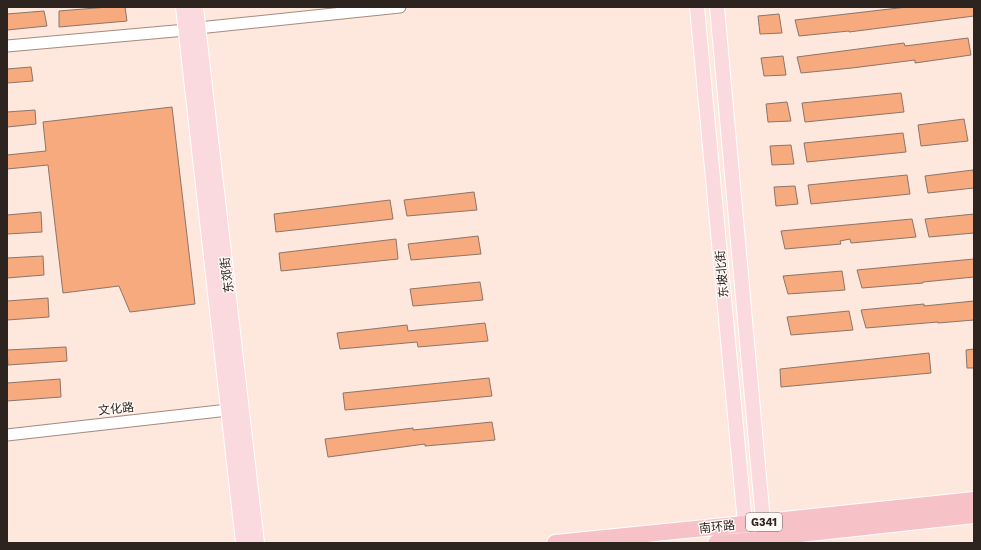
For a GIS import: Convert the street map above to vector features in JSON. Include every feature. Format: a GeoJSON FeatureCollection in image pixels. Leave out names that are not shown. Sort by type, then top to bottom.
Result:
{"type":"FeatureCollection","features":[{"type":"Feature","properties":{"kind":"highway","name":"南环路"},"geometry":{"type":"LineString","coordinates":[[555,543],[974,500]]}},
{"type":"Feature","properties":{"kind":"highway","name":"南环路"},"geometry":{"type":"LineString","coordinates":[[716,543],[756,540],[974,515]]}},
{"type":"Feature","properties":{"kind":"main road","name":"东郊街"},"geometry":{"type":"LineString","coordinates":[[183,7],[192,29],[258,543]]}},
{"type":"Feature","properties":{"kind":"main road","name":"东郊街"},"geometry":{"type":"LineString","coordinates":[[196,7],[192,29],[228,410],[243,543]]}},
{"type":"Feature","properties":{"kind":"main road","name":"东坡北街"},"geometry":{"type":"LineString","coordinates":[[697,7],[745,524],[756,540]]}},
{"type":"Feature","properties":{"kind":"main road","name":"东坡北街"},"geometry":{"type":"LineString","coordinates":[[717,7],[763,522],[756,540]]}},
{"type":"Feature","properties":{"kind":"street"},"geometry":{"type":"LineString","coordinates":[[7,46],[192,29],[400,7]]}},
{"type":"Feature","properties":{"kind":"street","name":"文化路"},"geometry":{"type":"LineString","coordinates":[[7,434],[228,410]]}},
{"type":"Feature","properties":{"kind":"building"},"geometry":{"type":"Polygon","coordinates":[[[125,7],[127,21],[59,27],[59,11],[125,7]]]}},
{"type":"Feature","properties":{"kind":"building"},"geometry":{"type":"Polygon","coordinates":[[[907,7],[974,7],[974,16],[849,32],[799,36],[795,20],[907,7]]]}},
{"type":"Feature","properties":{"kind":"building"},"geometry":{"type":"Polygon","coordinates":[[[44,11],[47,26],[7,30],[7,14],[44,11]]]}},
{"type":"Feature","properties":{"kind":"building"},"geometry":{"type":"Polygon","coordinates":[[[779,14],[782,33],[760,34],[758,16],[779,14]]]}},
{"type":"Feature","properties":{"kind":"building"},"geometry":{"type":"Polygon","coordinates":[[[968,38],[971,55],[915,63],[915,60],[801,73],[797,57],[904,43],[905,46],[968,38]]]}},
{"type":"Feature","properties":{"kind":"building"},"geometry":{"type":"Polygon","coordinates":[[[783,56],[786,75],[764,76],[761,58],[783,56]]]}},
{"type":"Feature","properties":{"kind":"building"},"geometry":{"type":"Polygon","coordinates":[[[31,67],[33,81],[7,83],[7,69],[31,67]]]}},
{"type":"Feature","properties":{"kind":"building"},"geometry":{"type":"Polygon","coordinates":[[[901,93],[904,112],[805,122],[802,103],[901,93]]]}},
{"type":"Feature","properties":{"kind":"building"},"geometry":{"type":"Polygon","coordinates":[[[787,102],[791,121],[768,122],[766,104],[787,102]]]}},
{"type":"Feature","properties":{"kind":"building"},"geometry":{"type":"Polygon","coordinates":[[[172,107],[195,304],[130,312],[119,286],[63,293],[48,165],[7,169],[7,155],[46,151],[43,122],[172,107]]]}},
{"type":"Feature","properties":{"kind":"building"},"geometry":{"type":"Polygon","coordinates":[[[35,110],[36,124],[7,127],[7,112],[35,110]]]}},
{"type":"Feature","properties":{"kind":"building"},"geometry":{"type":"Polygon","coordinates":[[[964,119],[968,141],[921,146],[918,125],[964,119]]]}},
{"type":"Feature","properties":{"kind":"building"},"geometry":{"type":"Polygon","coordinates":[[[903,133],[906,152],[807,162],[804,143],[903,133]]]}},
{"type":"Feature","properties":{"kind":"building"},"geometry":{"type":"Polygon","coordinates":[[[791,145],[794,164],[772,165],[770,146],[791,145]]]}},
{"type":"Feature","properties":{"kind":"building"},"geometry":{"type":"Polygon","coordinates":[[[973,170],[974,188],[928,193],[925,176],[973,170]]]}},
{"type":"Feature","properties":{"kind":"building"},"geometry":{"type":"Polygon","coordinates":[[[907,175],[910,194],[811,204],[808,185],[907,175]]]}},
{"type":"Feature","properties":{"kind":"building"},"geometry":{"type":"Polygon","coordinates":[[[795,186],[798,204],[776,206],[774,187],[795,186]]]}},
{"type":"Feature","properties":{"kind":"building"},"geometry":{"type":"Polygon","coordinates":[[[474,192],[477,210],[407,216],[404,200],[474,192]]]}},
{"type":"Feature","properties":{"kind":"building"},"geometry":{"type":"Polygon","coordinates":[[[390,200],[393,219],[276,232],[274,214],[390,200]]]}},
{"type":"Feature","properties":{"kind":"building"},"geometry":{"type":"Polygon","coordinates":[[[41,212],[42,232],[7,234],[7,215],[41,212]]]}},
{"type":"Feature","properties":{"kind":"building"},"geometry":{"type":"Polygon","coordinates":[[[974,214],[974,233],[929,237],[925,219],[974,214]]]}},
{"type":"Feature","properties":{"kind":"building"},"geometry":{"type":"Polygon","coordinates":[[[912,219],[916,237],[851,243],[850,239],[840,241],[841,244],[785,249],[781,231],[912,219]]]}},
{"type":"Feature","properties":{"kind":"building"},"geometry":{"type":"Polygon","coordinates":[[[478,236],[481,254],[411,260],[408,244],[478,236]]]}},
{"type":"Feature","properties":{"kind":"building"},"geometry":{"type":"Polygon","coordinates":[[[396,239],[398,259],[281,271],[279,253],[396,239]]]}},
{"type":"Feature","properties":{"kind":"building"},"geometry":{"type":"Polygon","coordinates":[[[43,256],[44,275],[7,278],[7,258],[43,256]]]}},
{"type":"Feature","properties":{"kind":"building"},"geometry":{"type":"Polygon","coordinates":[[[974,259],[974,277],[923,283],[862,288],[857,270],[974,259]]]}},
{"type":"Feature","properties":{"kind":"building"},"geometry":{"type":"Polygon","coordinates":[[[842,271],[845,290],[788,294],[783,276],[842,271]]]}},
{"type":"Feature","properties":{"kind":"building"},"geometry":{"type":"Polygon","coordinates":[[[480,282],[483,300],[413,306],[410,289],[480,282]]]}},
{"type":"Feature","properties":{"kind":"building"},"geometry":{"type":"Polygon","coordinates":[[[48,298],[49,317],[7,320],[7,301],[48,298]]]}},
{"type":"Feature","properties":{"kind":"building"},"geometry":{"type":"Polygon","coordinates":[[[974,301],[974,320],[938,323],[866,328],[861,310],[924,304],[924,306],[974,301]]]}},
{"type":"Feature","properties":{"kind":"building"},"geometry":{"type":"Polygon","coordinates":[[[849,311],[853,330],[791,335],[787,317],[849,311]]]}},
{"type":"Feature","properties":{"kind":"building"},"geometry":{"type":"Polygon","coordinates":[[[485,323],[488,341],[418,347],[417,342],[340,349],[337,333],[407,325],[408,331],[485,323]]]}},
{"type":"Feature","properties":{"kind":"building"},"geometry":{"type":"Polygon","coordinates":[[[66,347],[67,361],[8,365],[7,350],[66,347]]]}},
{"type":"Feature","properties":{"kind":"building"},"geometry":{"type":"Polygon","coordinates":[[[974,349],[974,368],[967,368],[966,350],[974,349]]]}},
{"type":"Feature","properties":{"kind":"building"},"geometry":{"type":"Polygon","coordinates":[[[929,353],[931,373],[781,387],[780,369],[929,353]]]}},
{"type":"Feature","properties":{"kind":"building"},"geometry":{"type":"Polygon","coordinates":[[[489,378],[492,396],[345,410],[343,393],[489,378]]]}},
{"type":"Feature","properties":{"kind":"building"},"geometry":{"type":"Polygon","coordinates":[[[60,379],[61,397],[7,401],[7,383],[60,379]]]}},
{"type":"Feature","properties":{"kind":"building"},"geometry":{"type":"Polygon","coordinates":[[[492,422],[495,440],[425,446],[425,444],[328,457],[325,439],[413,428],[413,430],[492,422]]]}}]}
